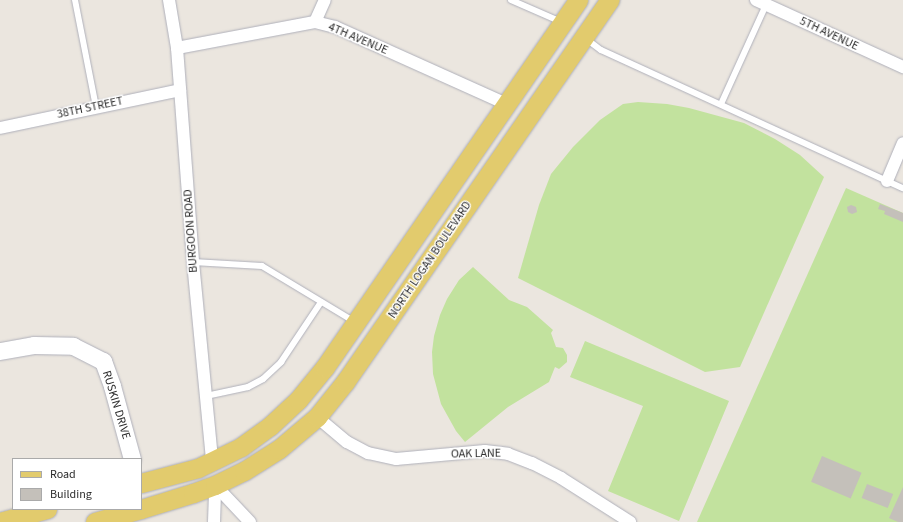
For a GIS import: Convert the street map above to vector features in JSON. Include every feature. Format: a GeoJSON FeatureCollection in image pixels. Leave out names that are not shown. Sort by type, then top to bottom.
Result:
{"type":"FeatureCollection","features":[{"type":"Feature","properties":{"kind":"main road","name":"NORTH LOGAN BOULEVARD"},"geometry":{"type":"LineString","coordinates":[[142,483],[198,468],[241,447],[270,426],[298,400],[325,367],[356,323],[578,0]]}},
{"type":"Feature","properties":{"kind":"main road","name":"NORTH LOGAN BOULEVARD"},"geometry":{"type":"LineString","coordinates":[[142,509],[215,486],[244,471],[279,449],[316,417],[345,382],[610,0]]}},
{"type":"Feature","properties":{"kind":"main road"},"geometry":{"type":"LineString","coordinates":[[212,461],[215,486]]}},
{"type":"Feature","properties":{"kind":"main road"},"geometry":{"type":"LineString","coordinates":[[0,522],[42,510]]}},
{"type":"Feature","properties":{"kind":"main road","name":"NORTH LOGAN BOULEVARD"},"geometry":{"type":"LineString","coordinates":[[95,522],[137,510]]}},
{"type":"Feature","properties":{"kind":"street","name":"BURGOON ROAD"},"geometry":{"type":"LineString","coordinates":[[169,0],[177,48],[193,262],[212,461]]}},
{"type":"Feature","properties":{"kind":"street"},"geometry":{"type":"LineString","coordinates":[[315,22],[325,0]]}},
{"type":"Feature","properties":{"kind":"street","name":"5TH AVENUE"},"geometry":{"type":"LineString","coordinates":[[761,2],[903,67]]}},
{"type":"Feature","properties":{"kind":"street","name":"4TH AVENUE"},"geometry":{"type":"LineString","coordinates":[[177,48],[315,22],[335,27],[506,104]]}},
{"type":"Feature","properties":{"kind":"street","name":"38TH STREET"},"geometry":{"type":"LineString","coordinates":[[0,128],[180,90]]}},
{"type":"Feature","properties":{"kind":"street"},"geometry":{"type":"LineString","coordinates":[[887,181],[903,143]]}},
{"type":"Feature","properties":{"kind":"street","name":"RUSKIN DRIVE"},"geometry":{"type":"LineString","coordinates":[[0,351],[34,345],[73,346],[102,361],[112,386],[132,458]]}},
{"type":"Feature","properties":{"kind":"street","name":"OAK LANE"},"geometry":{"type":"LineString","coordinates":[[316,417],[347,442],[368,453],[396,459],[485,451],[508,454],[532,462],[561,478],[630,522]]}},
{"type":"Feature","properties":{"kind":"street"},"geometry":{"type":"LineString","coordinates":[[214,522],[215,486]]}},
{"type":"Feature","properties":{"kind":"street"},"geometry":{"type":"LineString","coordinates":[[215,486],[250,522]]}},
{"type":"Feature","properties":{"kind":"lane"},"geometry":{"type":"LineString","coordinates":[[75,0],[96,107]]}},
{"type":"Feature","properties":{"kind":"lane"},"geometry":{"type":"LineString","coordinates":[[511,0],[562,22]]}},
{"type":"Feature","properties":{"kind":"lane"},"geometry":{"type":"LineString","coordinates":[[721,104],[761,2]]}},
{"type":"Feature","properties":{"kind":"lane"},"geometry":{"type":"LineString","coordinates":[[584,37],[601,50],[903,188]]}},
{"type":"Feature","properties":{"kind":"lane"},"geometry":{"type":"LineString","coordinates":[[193,262],[262,266],[356,323]]}},
{"type":"Feature","properties":{"kind":"lane"},"geometry":{"type":"LineString","coordinates":[[206,396],[248,387],[263,379],[281,362],[321,302]]}},
{"type":"Feature","properties":{"kind":"green space"},"geometry":{"type":"Polygon","coordinates":[[[638,102],[667,104],[689,108],[744,123],[775,139],[800,155],[824,177],[740,367],[705,372],[518,278],[539,205],[551,174],[573,147],[600,120],[623,104],[638,102]]]}},
{"type":"Feature","properties":{"kind":"green space"},"geometry":{"type":"Polygon","coordinates":[[[846,188],[903,213],[903,522],[697,522],[846,188]]]}},
{"type":"Feature","properties":{"kind":"green space"},"geometry":{"type":"Polygon","coordinates":[[[473,267],[509,300],[527,307],[553,330],[551,333],[556,347],[563,348],[567,355],[567,362],[559,369],[555,367],[549,382],[508,407],[465,442],[456,431],[441,404],[433,374],[432,352],[434,336],[440,315],[447,299],[459,280],[473,267]]]}},
{"type":"Feature","properties":{"kind":"green space"},"geometry":{"type":"Polygon","coordinates":[[[585,341],[729,401],[679,521],[608,491],[643,406],[570,377],[585,341]]]}},
{"type":"Feature","properties":{"kind":"building"},"geometry":{"type":"Polygon","coordinates":[[[880,204],[903,213],[903,222],[884,214],[885,211],[878,209],[880,204]]]}},
{"type":"Feature","properties":{"kind":"building"},"geometry":{"type":"Polygon","coordinates":[[[851,205],[856,207],[857,212],[852,214],[848,212],[847,207],[851,205]]]}},
{"type":"Feature","properties":{"kind":"building"},"geometry":{"type":"Polygon","coordinates":[[[822,456],[862,473],[851,499],[811,482],[822,456]]]}},
{"type":"Feature","properties":{"kind":"building"},"geometry":{"type":"Polygon","coordinates":[[[867,484],[893,494],[888,508],[862,498],[867,484]]]}},
{"type":"Feature","properties":{"kind":"building"},"geometry":{"type":"Polygon","coordinates":[[[903,487],[903,522],[898,522],[889,518],[903,487]]]}}]}
